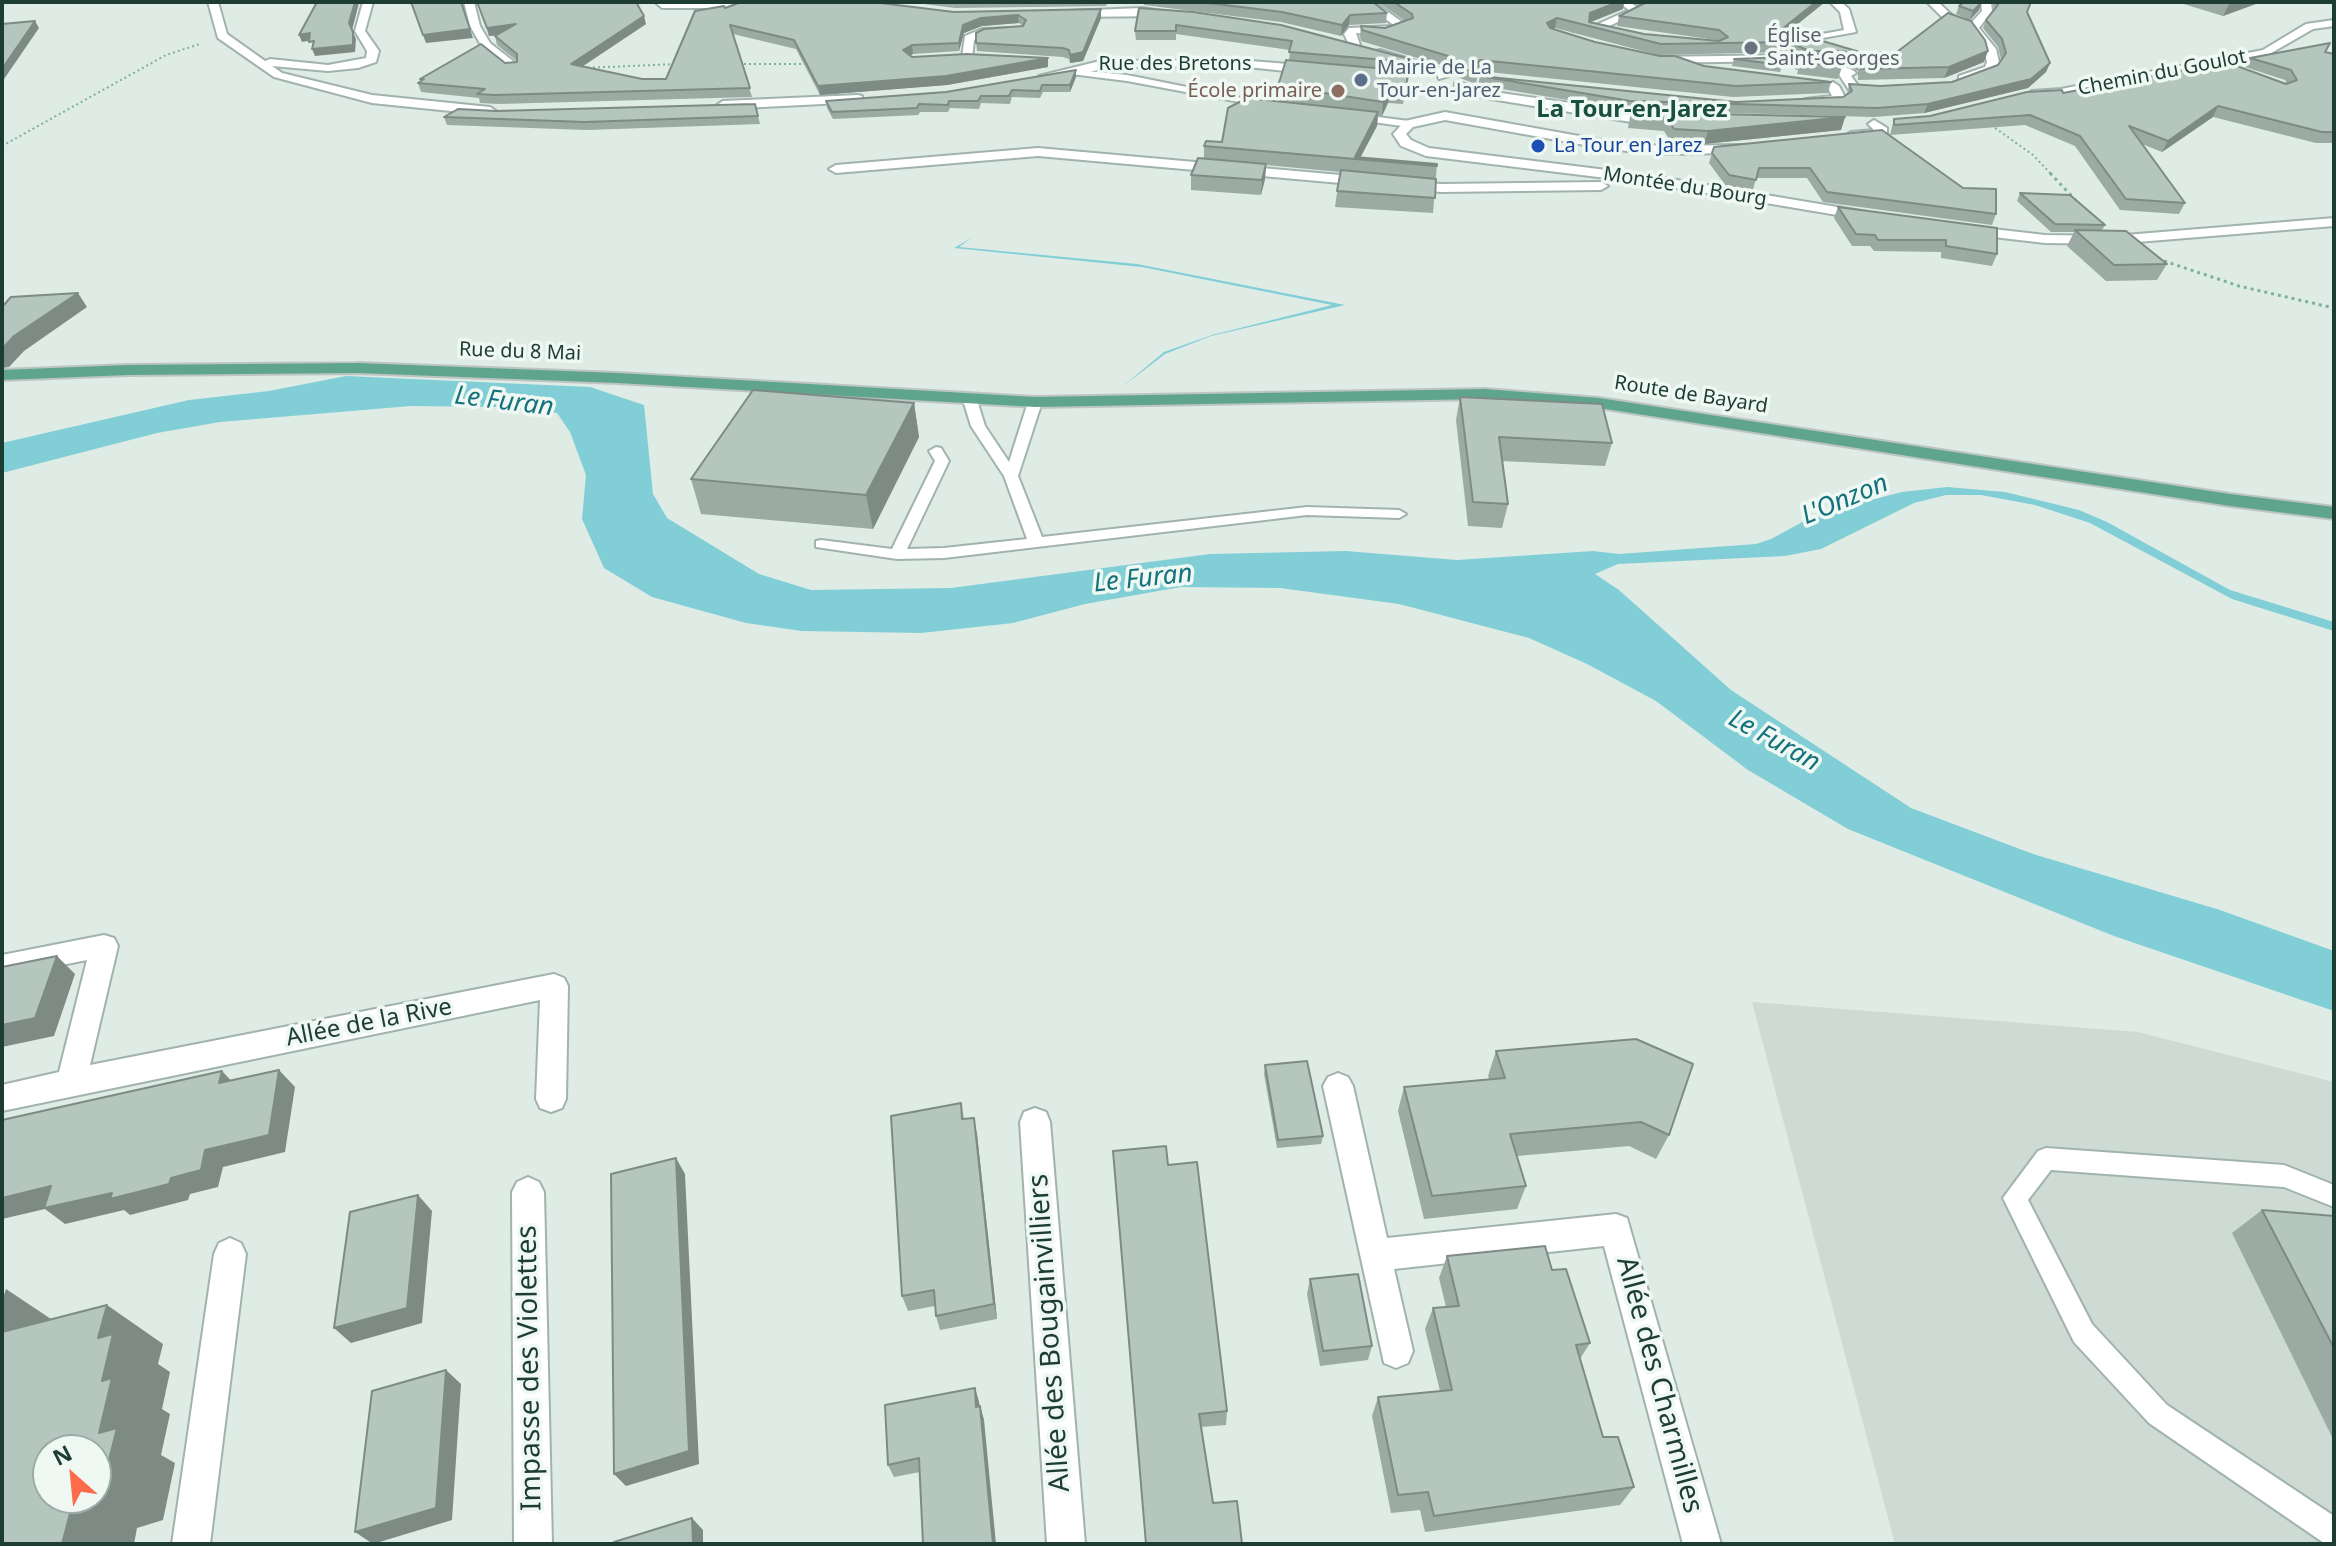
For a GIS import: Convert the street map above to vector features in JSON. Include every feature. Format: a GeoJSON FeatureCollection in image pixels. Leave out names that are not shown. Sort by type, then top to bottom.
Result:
{"type":"FeatureCollection","features":[{"type":"Feature","properties":{"kind":"main road","name":"Rue du 8 Mai"},"geometry":{"type":"LineString","coordinates":[[2,375],[128,370],[358,368],[618,378],[1035,402]]}},
{"type":"Feature","properties":{"kind":"main road","name":"Route de Bayard"},"geometry":{"type":"LineString","coordinates":[[1035,402],[1485,394],[1599,403],[2230,500],[2334,513]]}},
{"type":"Feature","properties":{"kind":"street"},"geometry":{"type":"LineString","coordinates":[[213,2],[222,36],[278,75],[347,94],[458,109],[498,111]]}},
{"type":"Feature","properties":{"kind":"street"},"geometry":{"type":"LineString","coordinates":[[264,63],[285,62],[328,68],[358,65],[372,60],[373,51],[360,31],[368,2]]}},
{"type":"Feature","properties":{"kind":"street"},"geometry":{"type":"LineString","coordinates":[[469,2],[475,26],[486,45],[514,67]]}},
{"type":"Feature","properties":{"kind":"street"},"geometry":{"type":"LineString","coordinates":[[660,2],[662,5],[779,5]]}},
{"type":"Feature","properties":{"kind":"street"},"geometry":{"type":"LineString","coordinates":[[1354,45],[1350,34],[1353,30],[1383,32],[1404,27],[1367,2]]}},
{"type":"Feature","properties":{"kind":"street"},"geometry":{"type":"LineString","coordinates":[[1598,28],[1637,11],[1623,2]]}},
{"type":"Feature","properties":{"kind":"street"},"geometry":{"type":"LineString","coordinates":[[1810,39],[1850,32],[1845,11],[1835,2]]}},
{"type":"Feature","properties":{"kind":"street"},"geometry":{"type":"LineString","coordinates":[[1932,2],[1952,21],[1973,27],[1990,49],[1993,62],[1989,69],[1947,84]]}},
{"type":"Feature","properties":{"kind":"street"},"geometry":{"type":"LineString","coordinates":[[1973,27],[1983,19],[1987,11],[1986,2]]}},
{"type":"Feature","properties":{"kind":"street"},"geometry":{"type":"LineString","coordinates":[[1055,20],[1156,12],[1181,14]]}},
{"type":"Feature","properties":{"kind":"street","name":"Chemin du Goulot"},"geometry":{"type":"LineString","coordinates":[[2022,95],[2061,93],[2266,53],[2310,26],[2334,23]]}},
{"type":"Feature","properties":{"kind":"street"},"geometry":{"type":"LineString","coordinates":[[968,57],[969,38],[982,32],[1026,28]]}},
{"type":"Feature","properties":{"kind":"street"},"geometry":{"type":"LineString","coordinates":[[1555,29],[1598,28],[1621,33]]}},
{"type":"Feature","properties":{"kind":"street"},"geometry":{"type":"LineString","coordinates":[[1339,42],[1442,72],[1440,79]]}},
{"type":"Feature","properties":{"kind":"street"},"geometry":{"type":"LineString","coordinates":[[1693,43],[1707,59]]}},
{"type":"Feature","properties":{"kind":"street"},"geometry":{"type":"LineString","coordinates":[[955,58],[984,58]]}},
{"type":"Feature","properties":{"kind":"street"},"geometry":{"type":"LineString","coordinates":[[1645,58],[1675,61],[1786,58],[1801,67]]}},
{"type":"Feature","properties":{"kind":"street"},"geometry":{"type":"LineString","coordinates":[[1675,61],[1701,70],[1728,73]]}},
{"type":"Feature","properties":{"kind":"street","name":"Rue des Bretons"},"geometry":{"type":"LineString","coordinates":[[1048,62],[1238,63],[1331,71]]}},
{"type":"Feature","properties":{"kind":"street"},"geometry":{"type":"LineString","coordinates":[[1025,79],[1114,64]]}},
{"type":"Feature","properties":{"kind":"street"},"geometry":{"type":"LineString","coordinates":[[1770,70],[1838,67],[1850,73],[1844,75],[1859,87],[1826,85],[1840,99],[1796,103]]}},
{"type":"Feature","properties":{"kind":"street"},"geometry":{"type":"LineString","coordinates":[[1411,77],[1462,82],[1484,78]]}},
{"type":"Feature","properties":{"kind":"street"},"geometry":{"type":"LineString","coordinates":[[1970,77],[1971,94]]}},
{"type":"Feature","properties":{"kind":"street"},"geometry":{"type":"LineString","coordinates":[[1462,82],[1485,94],[1631,118],[1673,121]]}},
{"type":"Feature","properties":{"kind":"street"},"geometry":{"type":"LineString","coordinates":[[705,105],[874,97]]}},
{"type":"Feature","properties":{"kind":"street","name":"Montée du Bourg"},"geometry":{"type":"LineString","coordinates":[[1751,148],[1675,151],[1607,145],[1445,116],[1409,124],[1399,134],[1406,143],[1426,152],[1647,179],[1876,217]]}},
{"type":"Feature","properties":{"kind":"street"},"geometry":{"type":"LineString","coordinates":[[1848,122],[1874,124],[1894,121]]}},
{"type":"Feature","properties":{"kind":"street"},"geometry":{"type":"LineString","coordinates":[[1829,138],[1882,131],[1874,124]]}},
{"type":"Feature","properties":{"kind":"street"},"geometry":{"type":"LineString","coordinates":[[836,169],[1038,152],[1441,188],[1619,186],[1647,179]]}},
{"type":"Feature","properties":{"kind":"street"},"geometry":{"type":"LineString","coordinates":[[1948,228],[2045,239],[2113,240],[2334,222]]}},
{"type":"Feature","properties":{"kind":"street"},"geometry":{"type":"LineString","coordinates":[[2,966],[104,946],[71,1082]]}},
{"type":"Feature","properties":{"kind":"street","name":"Allée de la Rive"},"geometry":{"type":"LineString","coordinates":[[2,1098],[554,986],[551,1099]]}},
{"type":"Feature","properties":{"kind":"street"},"geometry":{"type":"LineString","coordinates":[[1338,1086],[1396,1351]]}},
{"type":"Feature","properties":{"kind":"street","name":"Allée des Bougainvilliers"},"geometry":{"type":"LineString","coordinates":[[1035,1122],[1066,1544]]}},
{"type":"Feature","properties":{"kind":"street","name":"Impasse des Violettes"},"geometry":{"type":"LineString","coordinates":[[528,1192],[533,1544]]}},
{"type":"Feature","properties":{"kind":"street","name":"Allée des Charmilles"},"geometry":{"type":"LineString","coordinates":[[1375,1255],[1616,1229],[1702,1544]]}},
{"type":"Feature","properties":{"kind":"street"},"geometry":{"type":"LineString","coordinates":[[191,1544],[230,1254]]}},
{"type":"Feature","properties":{"kind":"lane"},"geometry":{"type":"LineString","coordinates":[[2211,63],[2240,72]]}},
{"type":"Feature","properties":{"kind":"lane"},"geometry":{"type":"LineString","coordinates":[[1071,71],[1273,105]]}},
{"type":"Feature","properties":{"kind":"lane"},"geometry":{"type":"LineString","coordinates":[[1348,116],[1409,124]]}},
{"type":"Feature","properties":{"kind":"lane"},"geometry":{"type":"LineString","coordinates":[[970,400],[978,426],[1011,476],[1036,542]]}},
{"type":"Feature","properties":{"kind":"lane"},"geometry":{"type":"LineString","coordinates":[[1011,476],[1035,402]]}},
{"type":"Feature","properties":{"kind":"lane"},"geometry":{"type":"LineString","coordinates":[[897,554],[942,461],[936,451]]}},
{"type":"Feature","properties":{"kind":"lane"},"geometry":{"type":"LineString","coordinates":[[821,544],[897,554],[944,553],[1307,511],[1399,514]]}},
{"type":"Feature","properties":{"kind":"lane"},"geometry":{"type":"LineString","coordinates":[[2334,1196],[2284,1176],[2046,1159],[2015,1198],[2083,1333],[2158,1414],[2334,1533]]}},
{"type":"Feature","properties":{"kind":"path"},"geometry":{"type":"LineString","coordinates":[[2,146],[166,55],[222,36]]}},
{"type":"Feature","properties":{"kind":"path"},"geometry":{"type":"LineString","coordinates":[[576,68],[684,64]]}},
{"type":"Feature","properties":{"kind":"path"},"geometry":{"type":"LineString","coordinates":[[728,64],[813,64]]}},
{"type":"Feature","properties":{"kind":"shaded area"},"geometry":{"type":"Polygon","coordinates":[[[1752,1002],[2138,1032],[2334,1082],[2334,1544],[1895,1544],[1752,1002]]]}},
{"type":"Feature","properties":{"kind":"water"},"geometry":{"type":"Polygon","coordinates":[[[971,238],[959,247],[1137,264],[1345,305],[1211,336],[1165,354],[1122,387],[1164,352],[1212,335],[1332,305],[1142,267],[954,248],[971,238]]]}},
{"type":"Feature","properties":{"kind":"water","name":"Le Furan"},"geometry":{"type":"Polygon","coordinates":[[[346,376],[590,387],[644,405],[653,494],[667,518],[759,574],[811,590],[951,588],[1210,554],[1346,551],[1457,560],[1593,551],[1619,554],[1756,544],[1808,519],[1863,502],[1902,492],[1947,487],[2005,492],[2079,510],[2107,522],[2230,590],[2334,622],[2334,631],[2232,599],[2090,523],[2035,505],[1981,495],[1946,495],[1914,503],[1821,549],[1785,556],[1618,564],[1595,574],[1619,590],[1731,690],[1911,808],[2033,854],[2220,910],[2334,951],[2334,1011],[2114,936],[1848,829],[1748,770],[1656,701],[1587,664],[1529,638],[1399,604],[1280,588],[1181,587],[1085,604],[1013,623],[921,633],[802,631],[746,623],[652,597],[604,568],[582,519],[586,475],[570,432],[557,413],[497,407],[411,406],[220,422],[157,433],[2,473],[2,443],[189,400],[269,391],[346,376]]]}},
{"type":"Feature","properties":{"kind":"building"},"geometry":{"type":"Polygon","coordinates":[[[317,2],[355,2],[349,23],[353,45],[312,49],[314,41],[309,42],[310,33],[299,35],[317,2]]]}},
{"type":"Feature","properties":{"kind":"building"},"geometry":{"type":"Polygon","coordinates":[[[411,2],[461,2],[470,29],[423,35],[411,2]]]}},
{"type":"Feature","properties":{"kind":"building"},"geometry":{"type":"Polygon","coordinates":[[[477,2],[636,2],[644,16],[571,64],[642,79],[666,79],[695,11],[725,8],[741,2],[872,2],[954,12],[1101,9],[1083,52],[1070,55],[1069,50],[1063,48],[976,43],[976,33],[984,29],[1023,26],[1026,20],[1018,15],[981,18],[963,25],[959,43],[912,45],[903,50],[912,57],[967,54],[1048,58],[946,76],[818,86],[794,40],[730,25],[750,88],[495,95],[477,94],[485,89],[418,83],[481,44],[505,63],[517,62],[517,54],[495,36],[516,24],[487,28],[477,2]]]}},
{"type":"Feature","properties":{"kind":"building"},"geometry":{"type":"Polygon","coordinates":[[[1200,2],[1373,2],[1387,13],[1350,15],[1342,25],[1282,12],[1200,2]]]}},
{"type":"Feature","properties":{"kind":"building"},"geometry":{"type":"Polygon","coordinates":[[[1394,2],[1618,2],[1590,13],[1589,22],[1644,34],[1719,41],[1728,37],[1719,30],[1619,16],[1647,2],[1816,2],[1782,29],[1870,55],[1880,52],[1893,55],[1948,13],[1971,21],[1985,40],[1988,51],[1949,67],[1861,69],[1862,60],[1843,51],[1809,51],[1789,42],[1661,44],[1557,18],[1547,23],[1550,28],[1595,42],[1660,56],[1675,56],[1704,66],[1831,82],[1736,86],[1480,60],[1471,66],[1478,74],[1453,64],[1448,56],[1362,30],[1361,26],[1385,28],[1413,18],[1412,14],[1394,2]]]}},
{"type":"Feature","properties":{"kind":"building"},"geometry":{"type":"Polygon","coordinates":[[[1964,2],[1982,2],[1973,11],[1959,6],[1964,2]]]}},
{"type":"Feature","properties":{"kind":"building"},"geometry":{"type":"Polygon","coordinates":[[[1997,2],[2031,2],[2027,12],[2050,63],[2031,79],[1928,104],[1877,108],[1630,101],[1480,76],[1736,102],[1843,97],[1852,91],[1849,84],[1880,86],[1952,82],[1998,65],[2006,53],[2002,39],[1986,20],[1998,5],[1997,2]]]}},
{"type":"Feature","properties":{"kind":"building"},"geometry":{"type":"Polygon","coordinates":[[[1139,8],[1193,12],[1281,25],[1410,59],[1410,62],[1289,52],[1292,41],[1176,25],[1176,31],[1135,31],[1139,8]]]}},
{"type":"Feature","properties":{"kind":"building"},"geometry":{"type":"Polygon","coordinates":[[[35,21],[2,69],[2,24],[35,21]]]}},
{"type":"Feature","properties":{"kind":"building"},"geometry":{"type":"Polygon","coordinates":[[[2330,43],[2325,52],[2334,54],[2334,132],[2322,132],[2218,106],[2168,141],[2129,126],[2185,203],[2126,199],[2080,136],[2030,115],[1894,125],[1894,119],[1930,116],[2027,92],[2062,90],[2063,93],[2226,62],[2286,84],[2297,80],[2291,70],[2250,58],[2330,43]]]}},
{"type":"Feature","properties":{"kind":"building"},"geometry":{"type":"Polygon","coordinates":[[[1785,57],[1783,65],[1734,59],[1785,57]]]}},
{"type":"Feature","properties":{"kind":"building"},"geometry":{"type":"Polygon","coordinates":[[[1286,60],[1409,71],[1405,90],[1390,89],[1383,102],[1278,86],[1286,60]]]}},
{"type":"Feature","properties":{"kind":"building"},"geometry":{"type":"Polygon","coordinates":[[[1801,61],[1839,61],[1842,67],[1801,61]]]}},
{"type":"Feature","properties":{"kind":"building"},"geometry":{"type":"Polygon","coordinates":[[[1076,70],[1070,85],[1042,85],[1040,91],[1012,90],[1009,96],[981,96],[978,101],[949,101],[948,105],[919,104],[917,108],[832,112],[826,101],[946,92],[1076,70]]]}},
{"type":"Feature","properties":{"kind":"building"},"geometry":{"type":"Polygon","coordinates":[[[1247,98],[1378,112],[1355,157],[1437,166],[1204,146],[1206,141],[1222,142],[1228,108],[1247,98]]]}},
{"type":"Feature","properties":{"kind":"building"},"geometry":{"type":"Polygon","coordinates":[[[755,104],[758,116],[585,122],[444,117],[458,109],[496,111],[755,104]]]}},
{"type":"Feature","properties":{"kind":"building"},"geometry":{"type":"Polygon","coordinates":[[[1631,112],[1845,117],[1708,131],[1674,129],[1667,118],[1631,115],[1631,112]]]}},
{"type":"Feature","properties":{"kind":"building"},"geometry":{"type":"Polygon","coordinates":[[[1882,130],[1963,188],[1996,189],[1996,214],[1827,192],[1810,168],[1759,168],[1756,180],[1729,175],[1712,153],[1714,147],[1882,130]]]}},
{"type":"Feature","properties":{"kind":"building"},"geometry":{"type":"Polygon","coordinates":[[[1198,158],[1266,164],[1262,180],[1191,175],[1198,158]]]}},
{"type":"Feature","properties":{"kind":"building"},"geometry":{"type":"Polygon","coordinates":[[[1341,170],[1436,179],[1435,198],[1337,191],[1341,170]]]}},
{"type":"Feature","properties":{"kind":"building"},"geometry":{"type":"Polygon","coordinates":[[[2020,193],[2070,195],[2105,225],[2055,224],[2020,193]]]}},
{"type":"Feature","properties":{"kind":"building"},"geometry":{"type":"Polygon","coordinates":[[[1838,207],[1997,228],[1997,254],[1946,246],[1946,240],[1878,240],[1875,235],[1856,234],[1838,207]]]}},
{"type":"Feature","properties":{"kind":"building"},"geometry":{"type":"Polygon","coordinates":[[[2075,230],[2126,231],[2167,264],[2114,265],[2075,230]]]}},
{"type":"Feature","properties":{"kind":"building"},"geometry":{"type":"Polygon","coordinates":[[[78,293],[14,336],[2,349],[2,307],[11,297],[78,293]]]}},
{"type":"Feature","properties":{"kind":"building"},"geometry":{"type":"Polygon","coordinates":[[[753,390],[914,403],[866,495],[691,479],[753,390]]]}},
{"type":"Feature","properties":{"kind":"building"},"geometry":{"type":"Polygon","coordinates":[[[1460,397],[1602,404],[1612,443],[1499,437],[1508,504],[1473,502],[1460,397]]]}},
{"type":"Feature","properties":{"kind":"building"},"geometry":{"type":"Polygon","coordinates":[[[57,956],[35,1018],[2,1025],[2,967],[57,956]]]}},
{"type":"Feature","properties":{"kind":"building"},"geometry":{"type":"Polygon","coordinates":[[[1636,1039],[1693,1064],[1669,1135],[1641,1122],[1510,1134],[1526,1186],[1432,1196],[1404,1087],[1505,1078],[1496,1051],[1636,1039]]]}},
{"type":"Feature","properties":{"kind":"building"},"geometry":{"type":"Polygon","coordinates":[[[1307,1061],[1323,1136],[1278,1140],[1265,1065],[1307,1061]]]}},
{"type":"Feature","properties":{"kind":"building"},"geometry":{"type":"Polygon","coordinates":[[[279,1070],[269,1135],[205,1150],[201,1170],[171,1178],[169,1184],[110,1199],[112,1193],[44,1208],[51,1186],[2,1198],[2,1120],[222,1071],[219,1083],[279,1070]]]}},
{"type":"Feature","properties":{"kind":"building"},"geometry":{"type":"Polygon","coordinates":[[[961,1103],[962,1119],[974,1118],[994,1304],[936,1316],[934,1290],[902,1296],[891,1116],[961,1103]]]}},
{"type":"Feature","properties":{"kind":"building"},"geometry":{"type":"Polygon","coordinates":[[[1166,1146],[1168,1165],[1197,1162],[1227,1411],[1199,1414],[1213,1503],[1237,1501],[1242,1544],[1146,1544],[1113,1151],[1166,1146]]]}},
{"type":"Feature","properties":{"kind":"building"},"geometry":{"type":"Polygon","coordinates":[[[676,1158],[689,1451],[614,1474],[611,1174],[676,1158]]]}},
{"type":"Feature","properties":{"kind":"building"},"geometry":{"type":"Polygon","coordinates":[[[418,1195],[407,1308],[334,1328],[350,1212],[418,1195]]]}},
{"type":"Feature","properties":{"kind":"building"},"geometry":{"type":"Polygon","coordinates":[[[2262,1210],[2334,1216],[2334,1348],[2262,1210]]]}},
{"type":"Feature","properties":{"kind":"building"},"geometry":{"type":"Polygon","coordinates":[[[1545,1246],[1552,1270],[1566,1269],[1590,1343],[1576,1345],[1603,1437],[1618,1437],[1634,1487],[1434,1516],[1428,1492],[1398,1495],[1378,1397],[1452,1390],[1433,1308],[1459,1306],[1447,1256],[1545,1246]]]}},
{"type":"Feature","properties":{"kind":"building"},"geometry":{"type":"Polygon","coordinates":[[[1358,1274],[1372,1346],[1323,1351],[1310,1279],[1358,1274]]]}},
{"type":"Feature","properties":{"kind":"building"},"geometry":{"type":"Polygon","coordinates":[[[107,1305],[98,1338],[113,1334],[102,1381],[112,1378],[99,1433],[117,1428],[112,1448],[112,1434],[32,1434],[32,1514],[70,1514],[62,1544],[2,1544],[2,1332],[107,1305]]]}},
{"type":"Feature","properties":{"kind":"building"},"geometry":{"type":"Polygon","coordinates":[[[446,1370],[436,1508],[355,1532],[372,1391],[446,1370]]]}},
{"type":"Feature","properties":{"kind":"building"},"geometry":{"type":"Polygon","coordinates":[[[975,1388],[976,1407],[980,1406],[993,1544],[923,1544],[919,1458],[888,1465],[885,1405],[975,1388]]]}},
{"type":"Feature","properties":{"kind":"building"},"geometry":{"type":"Polygon","coordinates":[[[692,1518],[693,1544],[614,1544],[614,1542],[692,1518]]]}},
{"type":"Feature","properties":{"kind":"place","name":"Église Saint-Georges"},"geometry":{"type":"Point","coordinates":[1751,48]}},
{"type":"Feature","properties":{"kind":"place","name":"Mairie de La Tour-en-Jarez"},"geometry":{"type":"Point","coordinates":[1361,80]}},
{"type":"Feature","properties":{"kind":"place","name":"École primaire"},"geometry":{"type":"Point","coordinates":[1338,91]}},
{"type":"Feature","properties":{"kind":"place","name":"La Tour en Jarez"},"geometry":{"type":"Point","coordinates":[1538,146]}},
{"type":"Feature","properties":{"kind":"district","name":"La Tour-en-Jarez"},"geometry":{"type":"Point","coordinates":[1632,110]}},
{"type":"Feature","properties":{"kind":"water label","name":"L'Onzon"},"geometry":{"type":"Point","coordinates":[1845,500]}}]}
